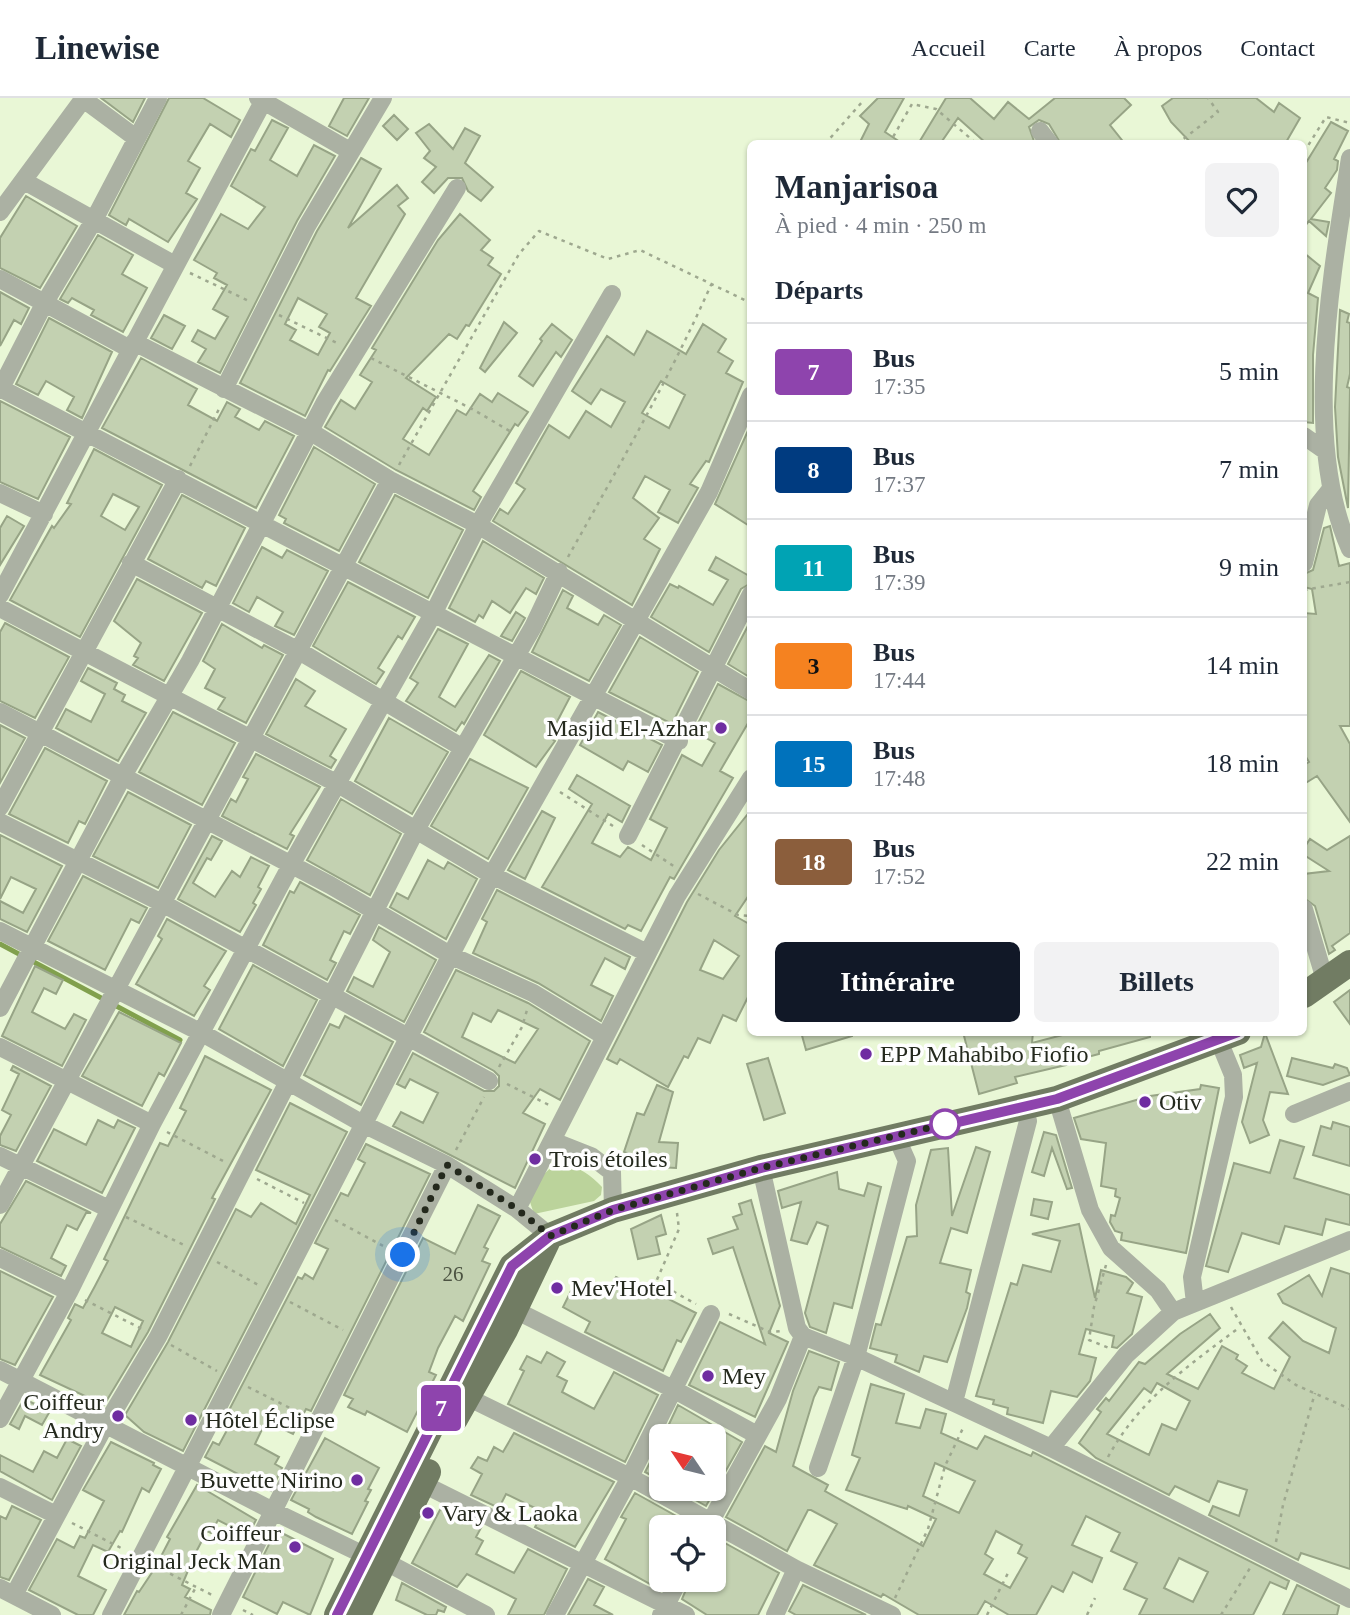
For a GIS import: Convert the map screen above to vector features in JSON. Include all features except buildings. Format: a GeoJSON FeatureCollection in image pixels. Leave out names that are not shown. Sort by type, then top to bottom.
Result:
{"type":"FeatureCollection","features":[{"type":"Feature","properties":{"kind":"main road"},"geometry":{"type":"LineString","coordinates":[[1314,988],[1350,963]]}},
{"type":"Feature","properties":{"kind":"main road"},"geometry":{"type":"LineString","coordinates":[[337,1615],[423,1484],[512,1266],[550,1236],[613,1210],[761,1168],[1022,1105],[1057,1099],[1228,1037]]}},
{"type":"Feature","properties":{"kind":"main road"},"geometry":{"type":"LineString","coordinates":[[358,1615],[376,1559],[459,1392],[515,1310],[550,1236]]}},
{"type":"Feature","properties":{"kind":"street"},"geometry":{"type":"LineString","coordinates":[[0,212],[83,98],[136,138]]}},
{"type":"Feature","properties":{"kind":"street"},"geometry":{"type":"LineString","coordinates":[[158,98],[0,389],[679,741]]}},
{"type":"Feature","properties":{"kind":"street"},"geometry":{"type":"LineString","coordinates":[[226,390],[307,226],[383,98]]}},
{"type":"Feature","properties":{"kind":"street"},"geometry":{"type":"LineString","coordinates":[[0,595],[88,433],[262,99],[350,151]]}},
{"type":"Feature","properties":{"kind":"street"},"geometry":{"type":"LineString","coordinates":[[1350,158],[1332,290],[1325,380],[1324,450],[1330,490],[1350,549]]}},
{"type":"Feature","properties":{"kind":"street"},"geometry":{"type":"LineString","coordinates":[[24,181],[175,265]]}},
{"type":"Feature","properties":{"kind":"street"},"geometry":{"type":"LineString","coordinates":[[0,1008],[123,776],[312,432],[325,401],[345,374],[387,298],[457,188]]}},
{"type":"Feature","properties":{"kind":"street"},"geometry":{"type":"LineString","coordinates":[[0,279],[44,304],[312,432],[390,480],[478,525],[559,572],[635,622],[747,689]]}},
{"type":"Feature","properties":{"kind":"street"},"geometry":{"type":"LineString","coordinates":[[0,1419],[69,1292],[152,1124],[291,865],[433,614],[478,525],[612,294]]}},
{"type":"Feature","properties":{"kind":"street"},"geometry":{"type":"LineString","coordinates":[[111,1615],[278,1296],[492,875],[709,492],[747,404]]}},
{"type":"Feature","properties":{"kind":"street"},"geometry":{"type":"LineString","coordinates":[[1307,438],[1324,450]]}},
{"type":"Feature","properties":{"kind":"street"},"geometry":{"type":"LineString","coordinates":[[0,807],[131,563],[180,480]]}},
{"type":"Feature","properties":{"kind":"street"},"geometry":{"type":"LineString","coordinates":[[0,1205],[66,1080],[117,992],[162,903],[390,480]]}},
{"type":"Feature","properties":{"kind":"street"},"geometry":{"type":"LineString","coordinates":[[1307,551],[1318,505],[1330,490]]}},
{"type":"Feature","properties":{"kind":"street"},"geometry":{"type":"LineString","coordinates":[[0,493],[44,514]]}},
{"type":"Feature","properties":{"kind":"street"},"geometry":{"type":"LineString","coordinates":[[131,563],[299,651],[463,748]]}},
{"type":"Feature","properties":{"kind":"street"},"geometry":{"type":"LineString","coordinates":[[52,1615],[7,1592],[56,1515],[158,1337],[198,1252],[377,911],[417,828],[513,656],[533,627],[559,572]]}},
{"type":"Feature","properties":{"kind":"street"},"geometry":{"type":"LineString","coordinates":[[628,836],[679,741],[747,602]]}},
{"type":"Feature","properties":{"kind":"street"},"geometry":{"type":"LineString","coordinates":[[0,608],[338,785],[417,828],[492,875],[647,953]]}},
{"type":"Feature","properties":{"kind":"street"},"geometry":{"type":"LineString","coordinates":[[0,712],[377,911],[452,956],[533,993],[604,1036]]}},
{"type":"Feature","properties":{"kind":"street"},"geometry":{"type":"LineString","coordinates":[[517,1209],[683,886],[747,784]]}},
{"type":"Feature","properties":{"kind":"street"},"geometry":{"type":"LineString","coordinates":[[0,822],[162,903],[332,996],[496,1081]]}},
{"type":"Feature","properties":{"kind":"street"},"geometry":{"type":"LineString","coordinates":[[0,931],[202,1033],[365,1125],[447,1165],[517,1209],[550,1236]]}},
{"type":"Feature","properties":{"kind":"street"},"geometry":{"type":"LineString","coordinates":[[1307,933],[1314,988]]}},
{"type":"Feature","properties":{"kind":"street"},"geometry":{"type":"LineString","coordinates":[[1195,1303],[1192,1278],[1234,1097],[1228,1037]]}},
{"type":"Feature","properties":{"kind":"street"},"geometry":{"type":"LineString","coordinates":[[0,1047],[152,1124]]}},
{"type":"Feature","properties":{"kind":"street"},"geometry":{"type":"LineString","coordinates":[[1294,1114],[1350,1091]]}},
{"type":"Feature","properties":{"kind":"street"},"geometry":{"type":"LineString","coordinates":[[1057,1099],[1090,1210],[1111,1248],[1158,1290],[1173,1312]]}},
{"type":"Feature","properties":{"kind":"street"},"geometry":{"type":"LineString","coordinates":[[954,1402],[1028,1121],[1022,1105]]}},
{"type":"Feature","properties":{"kind":"street"},"geometry":{"type":"LineString","coordinates":[[818,1468],[856,1357],[907,1161],[895,1136]]}},
{"type":"Feature","properties":{"kind":"street"},"geometry":{"type":"LineString","coordinates":[[553,1141],[591,1156],[612,1172],[613,1210]]}},
{"type":"Feature","properties":{"kind":"street"},"geometry":{"type":"LineString","coordinates":[[0,1156],[109,1209]]}},
{"type":"Feature","properties":{"kind":"street"},"geometry":{"type":"LineString","coordinates":[[221,1615],[362,1340],[447,1165]]}},
{"type":"Feature","properties":{"kind":"street"},"geometry":{"type":"LineString","coordinates":[[714,1515],[778,1398],[800,1332],[761,1168]]}},
{"type":"Feature","properties":{"kind":"street"},"geometry":{"type":"LineString","coordinates":[[1051,1448],[1126,1355],[1173,1312],[1350,1240]]}},
{"type":"Feature","properties":{"kind":"street"},"geometry":{"type":"LineString","coordinates":[[0,1258],[69,1292]]}},
{"type":"Feature","properties":{"kind":"street"},"geometry":{"type":"LineString","coordinates":[[515,1310],[673,1389],[757,1435]]}},
{"type":"Feature","properties":{"kind":"street"},"geometry":{"type":"LineString","coordinates":[[555,1615],[630,1477],[711,1314]]}},
{"type":"Feature","properties":{"kind":"street"},"geometry":{"type":"LineString","coordinates":[[800,1332],[1051,1448],[1350,1599]]}},
{"type":"Feature","properties":{"kind":"street"},"geometry":{"type":"LineString","coordinates":[[0,1370],[273,1511],[486,1615]]}},
{"type":"Feature","properties":{"kind":"street"},"geometry":{"type":"LineString","coordinates":[[459,1392],[630,1477],[694,1515]]}},
{"type":"Feature","properties":{"kind":"street"},"geometry":{"type":"LineString","coordinates":[[423,1484],[581,1563],[664,1610],[686,1615]]}},
{"type":"Feature","properties":{"kind":"street"},"geometry":{"type":"LineString","coordinates":[[0,1487],[56,1515]]}},
{"type":"Feature","properties":{"kind":"street"},"geometry":{"type":"LineString","coordinates":[[726,1533],[890,1614]]}},
{"type":"Feature","properties":{"kind":"street"},"geometry":{"type":"LineString","coordinates":[[775,1615],[796,1569]]}},
{"type":"Feature","properties":{"kind":"street"},"geometry":{"type":"LineString","coordinates":[[664,1610],[673,1592]]}},
{"type":"Feature","properties":{"kind":"path"},"geometry":{"type":"LineString","coordinates":[[1182,140],[1218,112],[1208,98]]}},
{"type":"Feature","properties":{"kind":"path"},"geometry":{"type":"LineString","coordinates":[[829,140],[863,102]]}},
{"type":"Feature","properties":{"kind":"path"},"geometry":{"type":"LineString","coordinates":[[891,140],[912,104],[936,109],[972,140]]}},
{"type":"Feature","properties":{"kind":"path"},"geometry":{"type":"LineString","coordinates":[[1307,147],[1326,117],[1350,123]]}},
{"type":"Feature","properties":{"kind":"path"},"geometry":{"type":"LineString","coordinates":[[390,480],[519,254],[539,231],[608,259],[640,250],[747,301]]}},
{"type":"Feature","properties":{"kind":"path"},"geometry":{"type":"LineString","coordinates":[[559,572],[591,520],[676,363],[711,285]]}},
{"type":"Feature","properties":{"kind":"path"},"geometry":{"type":"LineString","coordinates":[[180,480],[226,390]]}},
{"type":"Feature","properties":{"kind":"path"},"geometry":{"type":"LineString","coordinates":[[1307,589],[1350,582]]}},
{"type":"Feature","properties":{"kind":"path"},"geometry":{"type":"LineString","coordinates":[[683,886],[738,915],[747,916]]}},
{"type":"Feature","properties":{"kind":"path"},"geometry":{"type":"LineString","coordinates":[[496,1081],[566,1113]]}},
{"type":"Feature","properties":{"kind":"path"},"geometry":{"type":"LineString","coordinates":[[152,1124],[321,1211],[361,1236],[403,1255]]}},
{"type":"Feature","properties":{"kind":"path"},"geometry":{"type":"LineString","coordinates":[[671,1194],[679,1229],[656,1282],[711,1314],[721,1310],[770,1332],[800,1332]]}},
{"type":"Feature","properties":{"kind":"path"},"geometry":{"type":"LineString","coordinates":[[109,1209],[198,1252],[362,1340]]}},
{"type":"Feature","properties":{"kind":"path"},"geometry":{"type":"LineString","coordinates":[[1111,1248],[1094,1307],[1089,1340],[1126,1355]]}},
{"type":"Feature","properties":{"kind":"path"},"geometry":{"type":"LineString","coordinates":[[1224,1291],[1240,1327],[1262,1361],[1296,1385],[1350,1409]]}},
{"type":"Feature","properties":{"kind":"path"},"geometry":{"type":"LineString","coordinates":[[69,1292],[158,1337],[234,1381],[319,1423]]}},
{"type":"Feature","properties":{"kind":"path"},"geometry":{"type":"LineString","coordinates":[[1099,1472],[1120,1435],[1147,1401],[1175,1374],[1240,1327]]}},
{"type":"Feature","properties":{"kind":"path"},"geometry":{"type":"LineString","coordinates":[[1221,1615],[1266,1556],[1315,1392]]}},
{"type":"Feature","properties":{"kind":"path"},"geometry":{"type":"LineString","coordinates":[[890,1614],[928,1529],[945,1466],[971,1410]]}},
{"type":"Feature","properties":{"kind":"path"},"geometry":{"type":"LineString","coordinates":[[987,1615],[1008,1573]]}},
{"type":"Feature","properties":{"kind":"path"},"geometry":{"type":"LineString","coordinates":[[181,1615],[196,1587]]}},
{"type":"Feature","properties":{"kind":"path"},"geometry":{"type":"LineString","coordinates":[[1087,1615],[1095,1598]]}},
{"type":"Feature","properties":{"kind":"green space"},"geometry":{"type":"Polygon","coordinates":[[[565,1163],[594,1179],[602,1187],[601,1195],[594,1201],[534,1214],[529,1199],[539,1181],[547,1171],[565,1163]]]}},
{"type":"Feature","properties":{"kind":"waterway"},"geometry":{"type":"LineString","coordinates":[[0,944],[180,1040]]}},
{"type":"Feature","properties":{"kind":"bus line","name":"7"},"geometry":{"type":"LineString","coordinates":[[337,1615],[512,1266],[550,1236],[613,1210],[761,1168],[1022,1105],[1057,1099],[1230,1036]]}},
{"type":"Feature","properties":{"kind":"place","name":"Masjid El-Azhar"},"geometry":{"type":"Point","coordinates":[721,728]}},
{"type":"Feature","properties":{"kind":"place","name":"EPP Mahabibo Fiofio"},"geometry":{"type":"Point","coordinates":[866,1054]}},
{"type":"Feature","properties":{"kind":"place","name":"Otiv"},"geometry":{"type":"Point","coordinates":[1145,1102]}},
{"type":"Feature","properties":{"kind":"place","name":"Trois étoiles"},"geometry":{"type":"Point","coordinates":[535,1159]}},
{"type":"Feature","properties":{"kind":"place","name":"Mev'Hotel"},"geometry":{"type":"Point","coordinates":[557,1288]}},
{"type":"Feature","properties":{"kind":"place","name":"Mey"},"geometry":{"type":"Point","coordinates":[708,1376]}},
{"type":"Feature","properties":{"kind":"place","name":"Coiffeur Andry"},"geometry":{"type":"Point","coordinates":[118,1416]}},
{"type":"Feature","properties":{"kind":"place","name":"Hôtel Éclipse"},"geometry":{"type":"Point","coordinates":[191,1420]}},
{"type":"Feature","properties":{"kind":"place","name":"Buvette Nirino"},"geometry":{"type":"Point","coordinates":[357,1480]}},
{"type":"Feature","properties":{"kind":"place","name":"Vary & Laoka"},"geometry":{"type":"Point","coordinates":[428,1513]}},
{"type":"Feature","properties":{"kind":"place","name":"Coiffeur Original Jeck Man"},"geometry":{"type":"Point","coordinates":[295,1547]}},
{"type":"Feature","properties":{"kind":"route"},"geometry":{"type":"LineString","coordinates":[[403,1255],[447,1165],[517,1209],[550,1236],[613,1210],[761,1168],[945,1124]]}}]}
